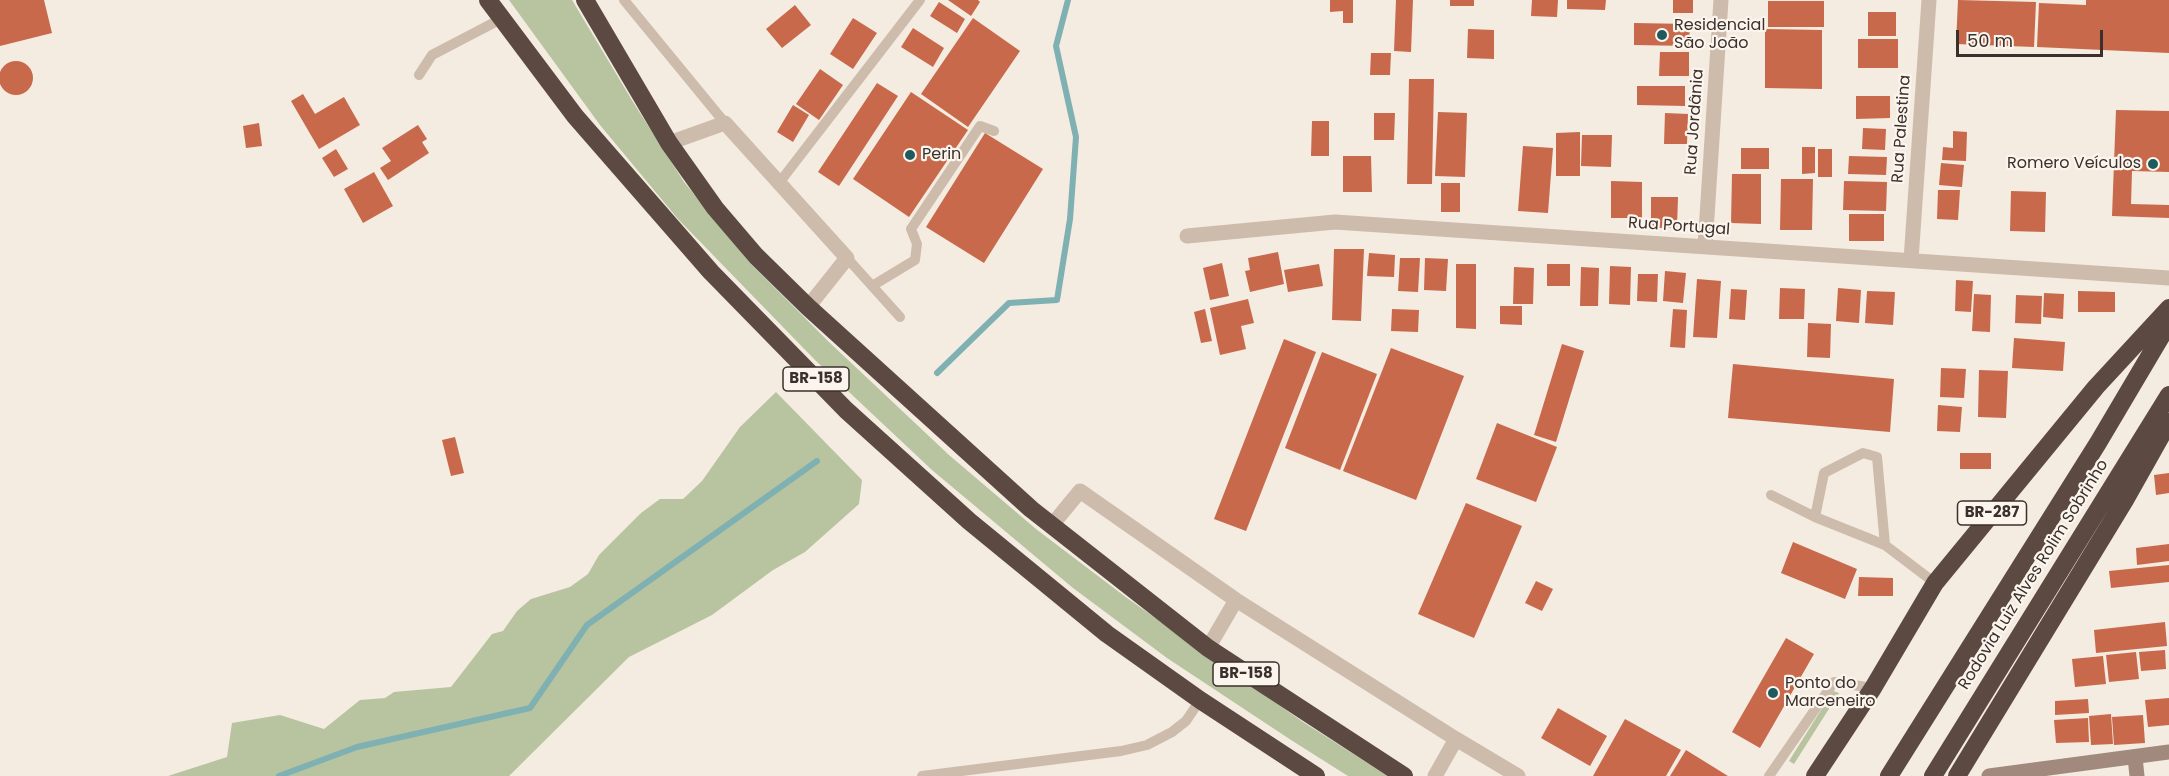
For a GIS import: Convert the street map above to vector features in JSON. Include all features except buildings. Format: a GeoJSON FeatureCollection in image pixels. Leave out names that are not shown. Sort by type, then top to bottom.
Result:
{"type":"FeatureCollection","features":[{"type":"Feature","properties":{"kind":"highway","name":"BR-158"},"geometry":{"type":"LineString","coordinates":[[488,0],[575,116],[711,272],[846,410],[969,521],[1107,634],[1200,700],[1316,776]]}},
{"type":"Feature","properties":{"kind":"highway","name":"BR-158"},"geometry":{"type":"LineString","coordinates":[[585,0],[669,143],[715,208],[756,256],[808,308],[1031,509],[1208,648],[1404,776]]}},
{"type":"Feature","properties":{"kind":"highway","name":"BR-287"},"geometry":{"type":"LineString","coordinates":[[1815,776],[1873,688],[1935,583],[2096,387],[2169,308]]}},
{"type":"Feature","properties":{"kind":"highway","name":"Rodovia Luiz Alves Rolim Sobrinho"},"geometry":{"type":"LineString","coordinates":[[1889,776],[2098,443],[2169,323]]}},
{"type":"Feature","properties":{"kind":"highway","name":"Rodovia Luiz Alves Rolim Sobrinho"},"geometry":{"type":"LineString","coordinates":[[1933,776],[2169,395]]}},
{"type":"Feature","properties":{"kind":"highway"},"geometry":{"type":"LineString","coordinates":[[1957,776],[2125,500],[2168,424]]}},
{"type":"Feature","properties":{"kind":"street","name":"Rua Jordânia"},"geometry":{"type":"LineString","coordinates":[[1705,247],[1721,0]]}},
{"type":"Feature","properties":{"kind":"street","name":"Rua Palestina"},"geometry":{"type":"LineString","coordinates":[[1911,261],[1929,0]]}},
{"type":"Feature","properties":{"kind":"street"},"geometry":{"type":"LineString","coordinates":[[669,143],[725,123],[847,258],[808,308]]}},
{"type":"Feature","properties":{"kind":"street","name":"Rua Portugal"},"geometry":{"type":"LineString","coordinates":[[1186,236],[1335,222],[2169,278]]}},
{"type":"Feature","properties":{"kind":"street"},"geometry":{"type":"LineString","coordinates":[[1052,525],[1080,491],[1236,600],[1518,776]]}},
{"type":"Feature","properties":{"kind":"street"},"geometry":{"type":"LineString","coordinates":[[1208,648],[1236,600]]}},
{"type":"Feature","properties":{"kind":"street"},"geometry":{"type":"LineString","coordinates":[[1435,776],[1456,739]]}},
{"type":"Feature","properties":{"kind":"street"},"geometry":{"type":"LineString","coordinates":[[1989,776],[2169,752]]}},
{"type":"Feature","properties":{"kind":"street"},"geometry":{"type":"LineString","coordinates":[[2134,757],[2137,776]]}},
{"type":"Feature","properties":{"kind":"lane"},"geometry":{"type":"LineString","coordinates":[[624,0],[725,123]]}},
{"type":"Feature","properties":{"kind":"lane"},"geometry":{"type":"LineString","coordinates":[[779,183],[920,0]]}},
{"type":"Feature","properties":{"kind":"lane"},"geometry":{"type":"LineString","coordinates":[[419,75],[432,55],[501,19]]}},
{"type":"Feature","properties":{"kind":"lane"},"geometry":{"type":"LineString","coordinates":[[872,286],[915,260],[917,244],[910,229],[980,126],[994,131]]}},
{"type":"Feature","properties":{"kind":"lane"},"geometry":{"type":"LineString","coordinates":[[847,258],[900,317]]}},
{"type":"Feature","properties":{"kind":"lane"},"geometry":{"type":"LineString","coordinates":[[1815,517],[1824,473],[1863,453],[1877,457],[1885,545]]}},
{"type":"Feature","properties":{"kind":"lane"},"geometry":{"type":"LineString","coordinates":[[1771,495],[1815,517],[1885,545],[1935,583]]}},
{"type":"Feature","properties":{"kind":"lane"},"geometry":{"type":"LineString","coordinates":[[1770,775],[1834,682],[1873,688]]}},
{"type":"Feature","properties":{"kind":"lane"},"geometry":{"type":"LineString","coordinates":[[922,776],[1121,751],[1147,745],[1172,732],[1186,721],[1200,700]]}},
{"type":"Feature","properties":{"kind":"green space"},"geometry":{"type":"Polygon","coordinates":[[[509,0],[572,0],[684,182],[751,264],[829,342],[949,455],[1036,529],[1127,598],[1303,722],[1388,776],[1348,776],[1167,658],[1073,588],[932,470],[816,361],[678,219],[600,125],[509,0]]]}},
{"type":"Feature","properties":{"kind":"green space"},"geometry":{"type":"Polygon","coordinates":[[[776,392],[862,480],[859,504],[805,552],[773,570],[712,615],[629,657],[509,776],[168,776],[227,757],[232,723],[280,715],[324,729],[360,700],[385,698],[394,692],[451,687],[492,634],[503,631],[517,611],[531,599],[570,587],[588,574],[599,555],[641,513],[660,499],[683,499],[702,481],[740,427],[776,392]]]}},
{"type":"Feature","properties":{"kind":"green space"},"geometry":{"type":"Polygon","coordinates":[[[1833,691],[1839,693],[1794,764],[1789,761],[1833,691]]]}},
{"type":"Feature","properties":{"kind":"waterway"},"geometry":{"type":"LineString","coordinates":[[937,373],[1009,303],[1057,300],[1070,219],[1076,137],[1056,46],[1068,0]]}},
{"type":"Feature","properties":{"kind":"waterway"},"geometry":{"type":"LineString","coordinates":[[279,776],[357,747],[530,708],[587,625],[817,461]]}},
{"type":"Feature","properties":{"kind":"place","name":"Residencial São João"},"geometry":{"type":"Point","coordinates":[1662,35]}},
{"type":"Feature","properties":{"kind":"place","name":"Perin"},"geometry":{"type":"Point","coordinates":[910,155]}},
{"type":"Feature","properties":{"kind":"place","name":"Romero Veículos"},"geometry":{"type":"Point","coordinates":[2153,164]}},
{"type":"Feature","properties":{"kind":"place","name":"Ponto do Marceneiro"},"geometry":{"type":"Point","coordinates":[1773,693]}}]}
